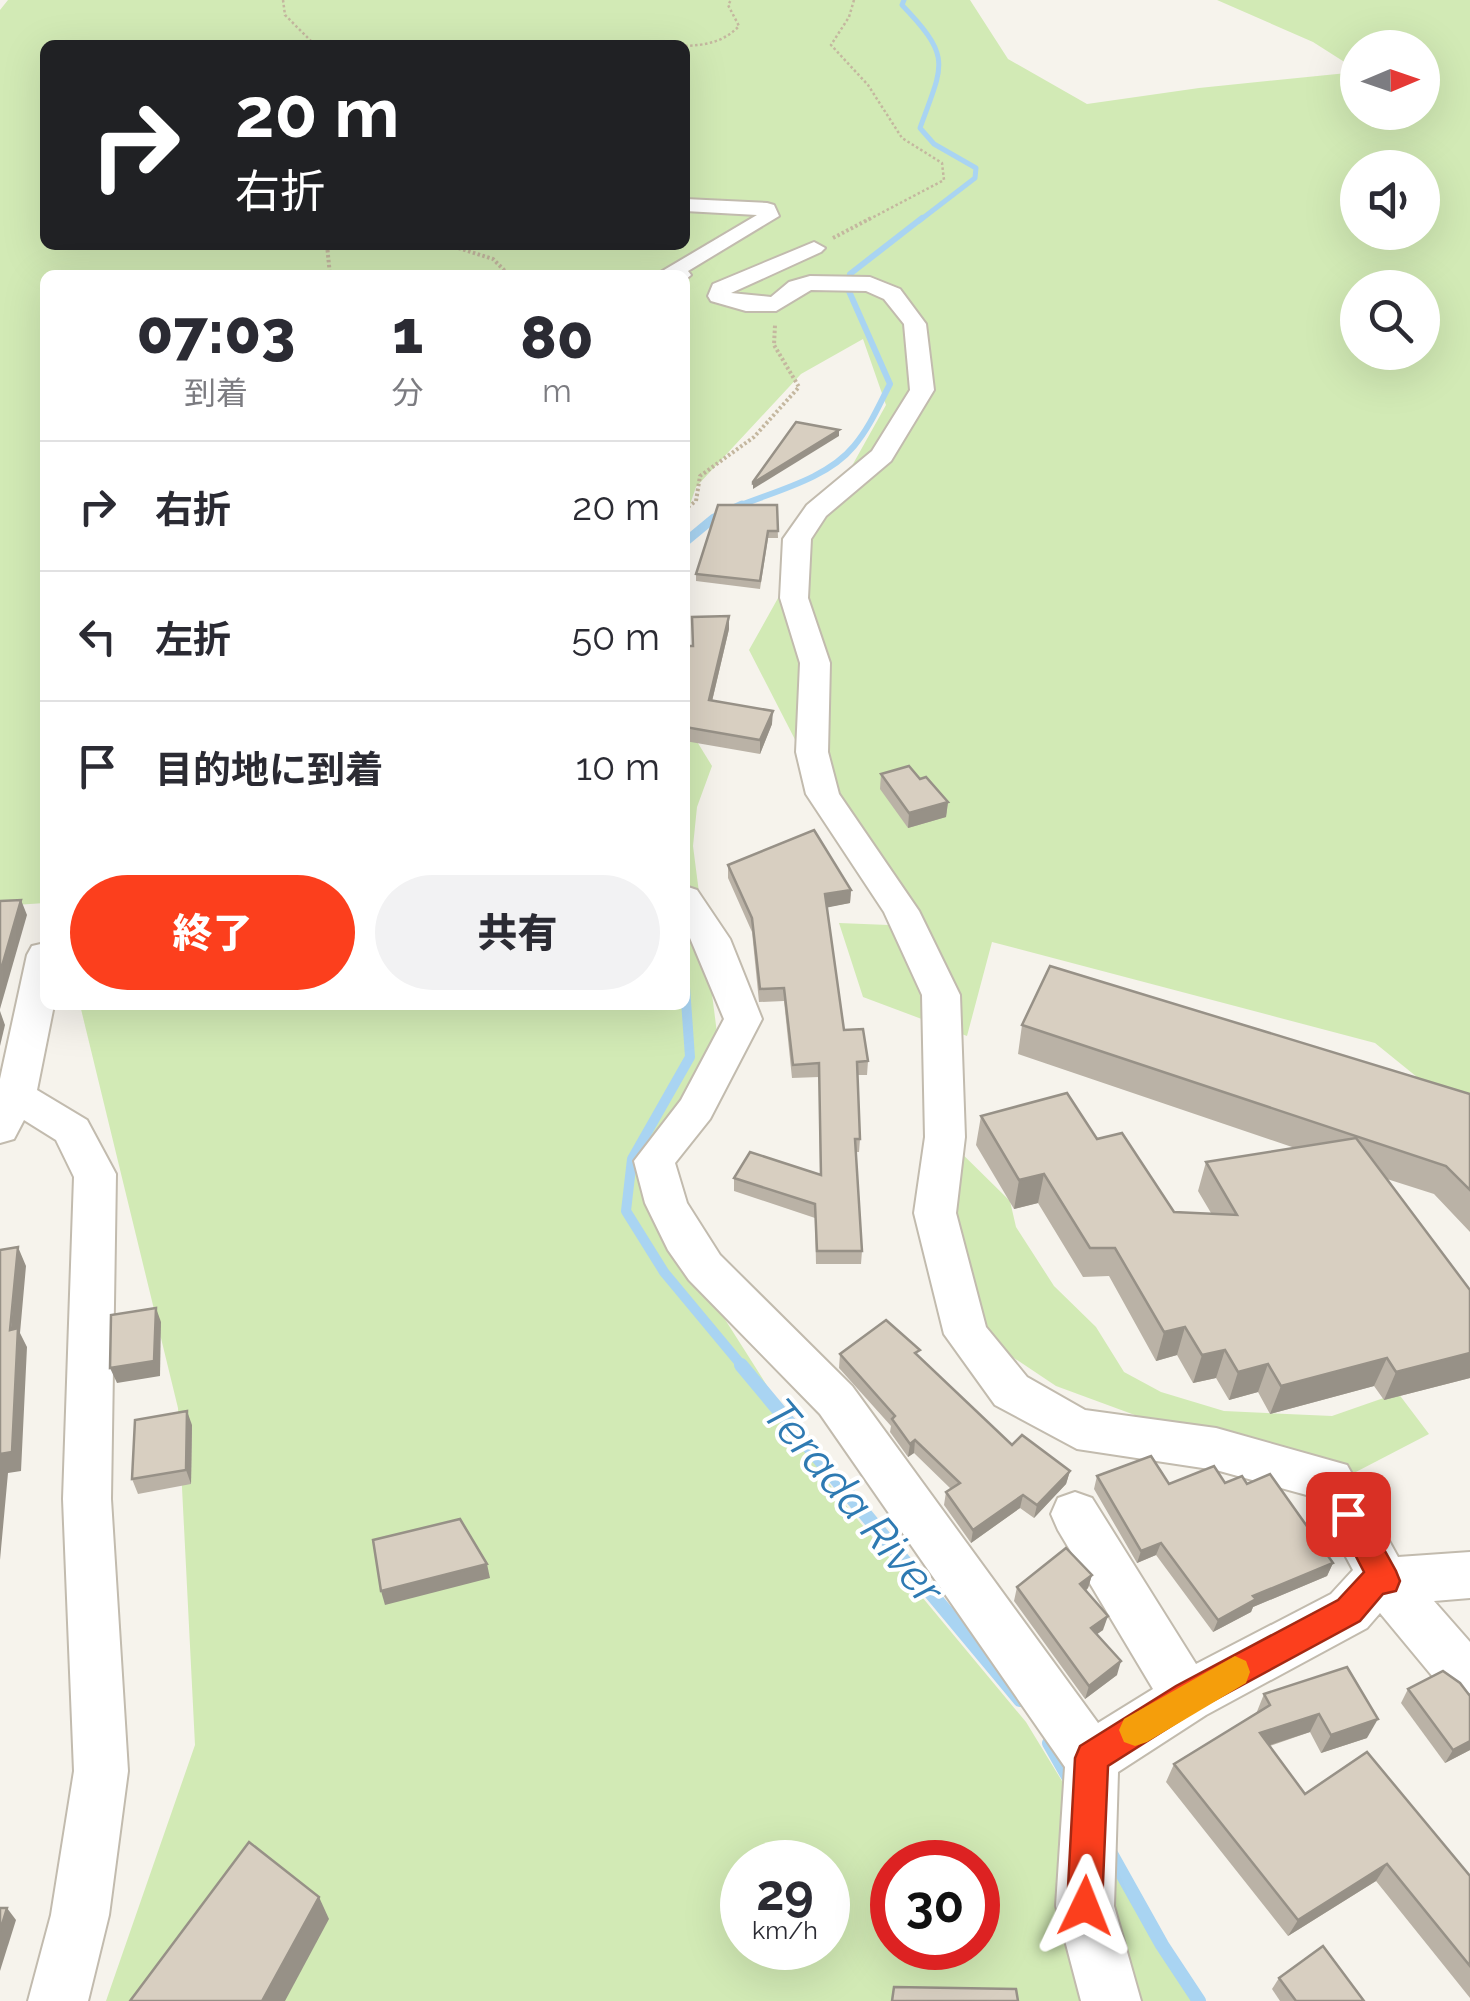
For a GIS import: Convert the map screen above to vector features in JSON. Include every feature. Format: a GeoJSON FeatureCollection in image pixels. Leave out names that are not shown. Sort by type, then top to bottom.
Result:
{"type":"FeatureCollection","features":[{"type":"Feature","properties":{"kind":"street"},"geometry":{"type":"LineString","coordinates":[[675,270],[769,216],[767,209],[690,205]]}},
{"type":"Feature","properties":{"kind":"street"},"geometry":{"type":"LineString","coordinates":[[690,275],[707,276],[792,248],[814,248]]}},
{"type":"Feature","properties":{"kind":"street"},"geometry":{"type":"LineString","coordinates":[[814,248],[721,289],[719,296],[746,304],[776,304],[797,287],[870,284],[892,294],[915,324],[922,390],[882,456],[816,511],[796,539],[794,598],[815,662],[812,752],[823,794],[902,910],[941,995],[945,1137],[936,1214],[966,1334],[1010,1391],[1077,1430],[1216,1449],[1330,1480],[1385,1581]]}},
{"type":"Feature","properties":{"kind":"street"},"geometry":{"type":"LineString","coordinates":[[690,906],[712,939],[743,1018],[696,1109],[654,1162],[661,1196],[695,1262],[834,1397],[1091,1765],[1085,1906],[1112,2001]]}},
{"type":"Feature","properties":{"kind":"street"},"geometry":{"type":"LineString","coordinates":[[40,975],[8,1112],[73,1131],[83,1159],[95,1174],[87,1498],[101,1771],[80,1915],[58,2001]]}},
{"type":"Feature","properties":{"kind":"street"},"geometry":{"type":"LineString","coordinates":[[1075,1514],[1187,1698]]}},
{"type":"Feature","properties":{"kind":"street"},"geometry":{"type":"LineString","coordinates":[[1091,1765],[1187,1698],[1349,1610],[1381,1575],[1462,1671]]}},
{"type":"Feature","properties":{"kind":"street"},"geometry":{"type":"LineString","coordinates":[[1385,1581],[1470,1575]]}},
{"type":"Feature","properties":{"kind":"path"},"geometry":{"type":"LineString","coordinates":[[283,0],[285,15],[310,40]]}},
{"type":"Feature","properties":{"kind":"path"},"geometry":{"type":"LineString","coordinates":[[690,46],[704,46],[732,35],[738,26],[728,5],[731,0]]}},
{"type":"Feature","properties":{"kind":"path"},"geometry":{"type":"LineString","coordinates":[[814,248],[944,180],[942,163],[902,138],[868,85],[830,46],[849,17],[854,0]]}},
{"type":"Feature","properties":{"kind":"path"},"geometry":{"type":"LineString","coordinates":[[465,250],[494,259],[504,270]]}},
{"type":"Feature","properties":{"kind":"path"},"geometry":{"type":"LineString","coordinates":[[690,505],[696,501],[700,476],[778,419],[799,388],[774,345],[776,304]]}},
{"type":"Feature","properties":{"kind":"green space"},"geometry":{"type":"Polygon","coordinates":[[[8,0],[970,0],[1008,59],[1087,104],[1340,74],[1340,130],[1440,130],[1440,30],[1340,30],[1340,59],[1313,42],[1217,0],[1470,0],[1470,1120],[1375,1043],[992,942],[967,1036],[863,997],[839,923],[913,926],[823,794],[749,650],[886,405],[863,339],[801,374],[696,487],[690,504],[690,270],[40,270],[40,903],[0,906],[0,10],[8,0]]]}},
{"type":"Feature","properties":{"kind":"green space"},"geometry":{"type":"Polygon","coordinates":[[[690,730],[712,766],[697,807],[693,846],[717,1033],[646,1195],[834,1491],[1026,1722],[1196,2001],[106,2001],[195,1745],[178,1408],[81,1010],[690,1010],[690,730]]]}},
{"type":"Feature","properties":{"kind":"green space"},"geometry":{"type":"Polygon","coordinates":[[[945,1137],[1010,1201],[1016,1227],[1054,1286],[1096,1327],[1124,1372],[1161,1392],[1224,1411],[1332,1416],[1398,1393],[1429,1434],[1352,1474],[1238,1453],[1056,1386],[978,1334],[934,1190],[945,1137]]]}},
{"type":"Feature","properties":{"kind":"building"},"geometry":{"type":"Polygon","coordinates":[[[796,422],[839,430],[753,483],[753,482],[796,422]]]}},
{"type":"Feature","properties":{"kind":"building"},"geometry":{"type":"Polygon","coordinates":[[[718,505],[777,505],[778,531],[768,531],[760,581],[696,574],[718,505]]]}},
{"type":"Feature","properties":{"kind":"building"},"geometry":{"type":"Polygon","coordinates":[[[729,616],[709,700],[773,711],[760,740],[690,728],[692,617],[729,616]]]}},
{"type":"Feature","properties":{"kind":"building"},"geometry":{"type":"Polygon","coordinates":[[[909,766],[920,779],[926,777],[948,802],[909,813],[881,774],[909,766]]]}},
{"type":"Feature","properties":{"kind":"building"},"geometry":{"type":"Polygon","coordinates":[[[814,830],[851,890],[825,894],[844,1030],[863,1029],[868,1061],[857,1062],[860,1139],[855,1139],[862,1251],[817,1251],[815,1204],[734,1178],[750,1152],[821,1175],[819,1063],[793,1065],[784,988],[760,989],[752,918],[728,865],[814,830]]]}},
{"type":"Feature","properties":{"kind":"building"},"geometry":{"type":"Polygon","coordinates":[[[21,900],[0,973],[0,901],[21,900]]]}},
{"type":"Feature","properties":{"kind":"building"},"geometry":{"type":"Polygon","coordinates":[[[1050,966],[1470,1094],[1470,1190],[1446,1166],[1022,1025],[1050,966]]]}},
{"type":"Feature","properties":{"kind":"building"},"geometry":{"type":"Polygon","coordinates":[[[1067,1093],[1097,1139],[1122,1133],[1174,1212],[1237,1215],[1206,1162],[1356,1138],[1470,1290],[1470,1353],[1396,1372],[1387,1358],[1281,1386],[1268,1364],[1238,1372],[1225,1350],[1202,1355],[1185,1327],[1164,1332],[1115,1248],[1090,1248],[1044,1174],[1019,1180],[981,1116],[1067,1093]]]}},
{"type":"Feature","properties":{"kind":"building"},"geometry":{"type":"Polygon","coordinates":[[[18,1247],[10,1330],[18,1328],[12,1452],[0,1454],[0,1250],[18,1247]]]}},
{"type":"Feature","properties":{"kind":"building"},"geometry":{"type":"Polygon","coordinates":[[[156,1308],[154,1361],[110,1368],[111,1315],[156,1308]]]}},
{"type":"Feature","properties":{"kind":"building"},"geometry":{"type":"Polygon","coordinates":[[[886,1320],[920,1350],[915,1353],[1012,1445],[1022,1435],[1070,1471],[1037,1505],[1023,1495],[973,1530],[946,1492],[960,1483],[915,1440],[910,1444],[892,1419],[895,1416],[840,1354],[886,1320]]]}},
{"type":"Feature","properties":{"kind":"building"},"geometry":{"type":"Polygon","coordinates":[[[187,1411],[186,1470],[132,1479],[135,1420],[187,1411]]]}},
{"type":"Feature","properties":{"kind":"building"},"geometry":{"type":"Polygon","coordinates":[[[1151,1456],[1169,1484],[1214,1466],[1225,1483],[1242,1476],[1247,1484],[1270,1474],[1333,1563],[1253,1596],[1256,1599],[1218,1620],[1161,1543],[1141,1551],[1097,1476],[1151,1456]]]}},
{"type":"Feature","properties":{"kind":"building"},"geometry":{"type":"Polygon","coordinates":[[[460,1519],[487,1564],[381,1591],[373,1540],[460,1519]]]}},
{"type":"Feature","properties":{"kind":"building"},"geometry":{"type":"Polygon","coordinates":[[[1066,1548],[1092,1575],[1080,1584],[1108,1616],[1091,1628],[1121,1661],[1089,1686],[1017,1587],[1066,1548]]]}},
{"type":"Feature","properties":{"kind":"building"},"geometry":{"type":"Polygon","coordinates":[[[1347,1667],[1378,1719],[1331,1735],[1319,1714],[1260,1733],[1305,1794],[1367,1752],[1470,1876],[1470,1966],[1387,1864],[1298,1920],[1174,1764],[1270,1705],[1264,1694],[1347,1667]]]}},
{"type":"Feature","properties":{"kind":"building"},"geometry":{"type":"Polygon","coordinates":[[[1443,1671],[1470,1696],[1470,1741],[1453,1750],[1408,1689],[1443,1671]]]}},
{"type":"Feature","properties":{"kind":"building"},"geometry":{"type":"Polygon","coordinates":[[[249,1842],[319,1897],[262,2001],[130,2001],[249,1842]]]}},
{"type":"Feature","properties":{"kind":"building"},"geometry":{"type":"Polygon","coordinates":[[[0,1908],[7,1908],[0,1931],[0,1908]]]}},
{"type":"Feature","properties":{"kind":"building"},"geometry":{"type":"Polygon","coordinates":[[[1323,1946],[1364,2001],[1296,2001],[1279,1978],[1323,1946]]]}},
{"type":"Feature","properties":{"kind":"building"},"geometry":{"type":"Polygon","coordinates":[[[894,1987],[1016,1989],[1018,2001],[892,2001],[894,1987]]]}},
{"type":"Feature","properties":{"kind":"waterway","name":"Terada River"},"geometry":{"type":"LineString","coordinates":[[904,0],[902,5],[930,38],[939,62],[920,128],[934,144],[976,168],[975,178],[919,221]]}},
{"type":"Feature","properties":{"kind":"waterway","name":"Terada River"},"geometry":{"type":"LineString","coordinates":[[736,507],[830,467],[865,431],[890,384],[848,289],[850,274],[922,218]]}},
{"type":"Feature","properties":{"kind":"waterway","name":"Terada River"},"geometry":{"type":"LineString","coordinates":[[690,538],[714,518],[742,505]]}},
{"type":"Feature","properties":{"kind":"waterway","name":"Terada River"},"geometry":{"type":"LineString","coordinates":[[687,1010],[690,1057],[632,1159],[626,1211],[664,1272],[743,1367]]}},
{"type":"Feature","properties":{"kind":"waterway","name":"Terada River"},"geometry":{"type":"LineString","coordinates":[[741,1365],[1020,1700]]}},
{"type":"Feature","properties":{"kind":"waterway","name":"Terada River"},"geometry":{"type":"LineString","coordinates":[[1049,1743],[1070,1780]]}},
{"type":"Feature","properties":{"kind":"waterway","name":"Terada River"},"geometry":{"type":"LineString","coordinates":[[1110,1852],[1162,1945],[1199,2001]]}},
{"type":"Feature","properties":{"kind":"slow traffic"},"geometry":{"type":"LineString","coordinates":[[1135,1730],[1235,1672]]}},
{"type":"Feature","properties":{"kind":"route"},"geometry":{"type":"LineString","coordinates":[[1085,1906],[1092,1758],[1187,1698],[1349,1610],[1381,1575],[1385,1581],[1348,1514]]}}]}
